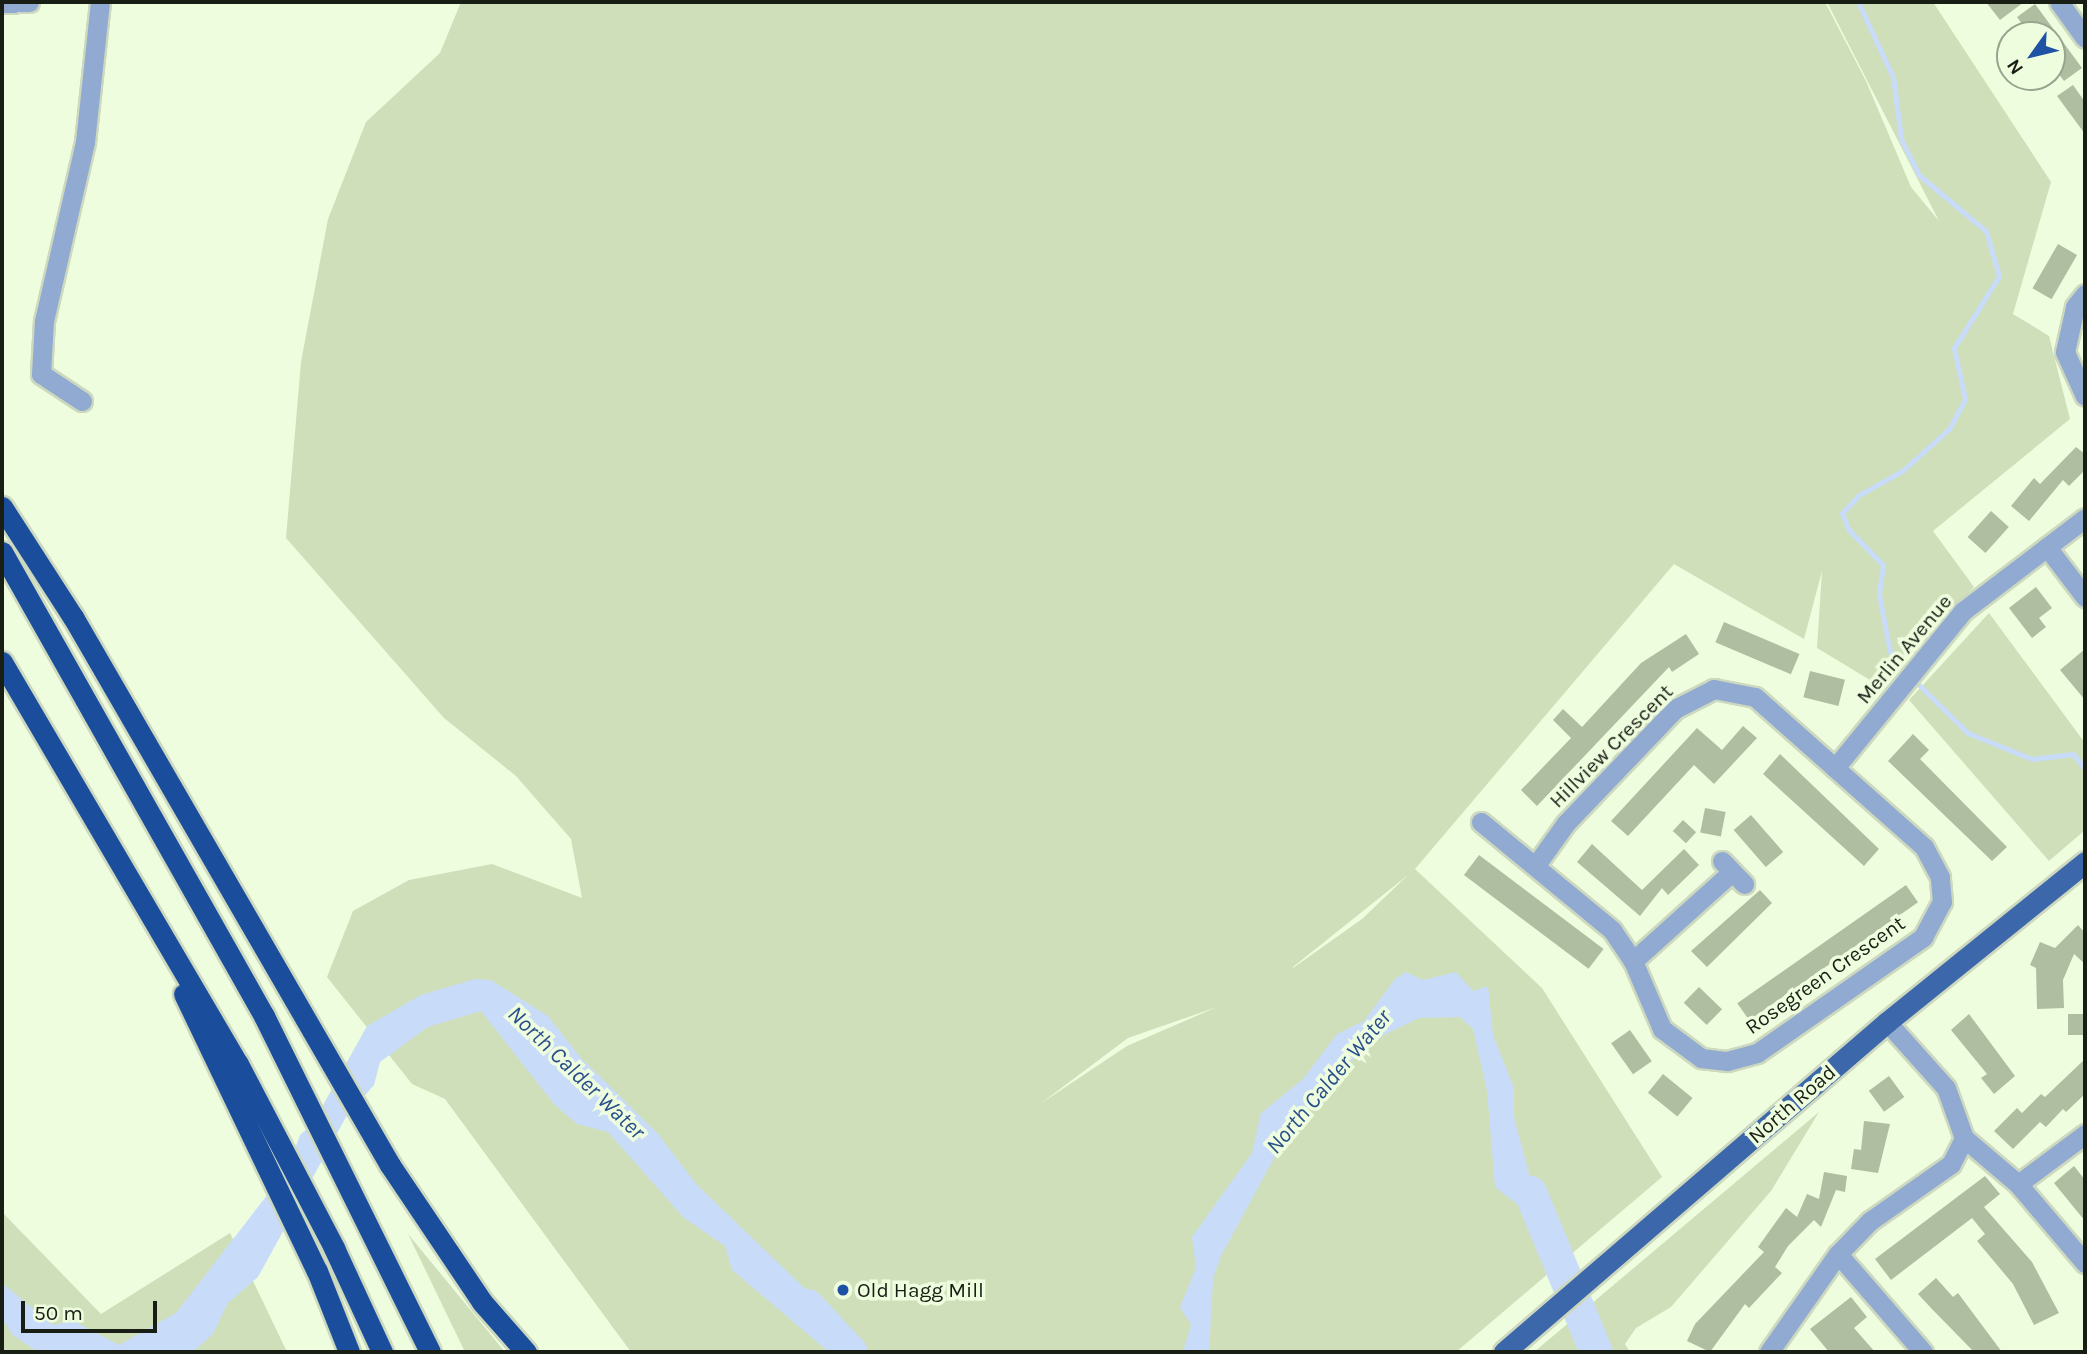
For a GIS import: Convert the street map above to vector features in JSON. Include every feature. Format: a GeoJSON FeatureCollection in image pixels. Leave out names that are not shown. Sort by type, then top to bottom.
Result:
{"type":"FeatureCollection","features":[{"type":"Feature","properties":{"kind":"highway"},"geometry":{"type":"LineString","coordinates":[[2,507],[73,617],[390,1165],[482,1302],[526,1352]]}},
{"type":"Feature","properties":{"kind":"highway"},"geometry":{"type":"LineString","coordinates":[[2,552],[264,1016],[362,1206],[430,1352]]}},
{"type":"Feature","properties":{"kind":"highway"},"geometry":{"type":"LineString","coordinates":[[2,662],[138,889],[238,1065],[334,1248],[382,1352]]}},
{"type":"Feature","properties":{"kind":"highway"},"geometry":{"type":"LineString","coordinates":[[138,889],[222,1081],[317,1271],[349,1352]]}},
{"type":"Feature","properties":{"kind":"main road","name":"North Road"},"geometry":{"type":"LineString","coordinates":[[1504,1352],[1601,1272],[1887,1022],[2085,862]]}},
{"type":"Feature","properties":{"kind":"street"},"geometry":{"type":"LineString","coordinates":[[2,3],[29,2]]}},
{"type":"Feature","properties":{"kind":"street"},"geometry":{"type":"LineString","coordinates":[[82,401],[41,374],[44,321],[85,142],[100,2]]}},
{"type":"Feature","properties":{"kind":"street"},"geometry":{"type":"LineString","coordinates":[[2059,2],[2085,36]]}},
{"type":"Feature","properties":{"kind":"street"},"geometry":{"type":"LineString","coordinates":[[2085,294],[2075,307],[2065,352],[2085,396]]}},
{"type":"Feature","properties":{"kind":"street","name":"Merlin Avenue"},"geometry":{"type":"LineString","coordinates":[[1835,768],[1963,611],[2085,518]]}},
{"type":"Feature","properties":{"kind":"street"},"geometry":{"type":"LineString","coordinates":[[2047,547],[2085,597]]}},
{"type":"Feature","properties":{"kind":"street","name":"Hillview Crescent"},"geometry":{"type":"LineString","coordinates":[[1536,865],[1566,823],[1675,709],[1698,692],[1714,689],[1755,697],[1835,768]]}},
{"type":"Feature","properties":{"kind":"street","name":"Rosegreen Crescent"},"geometry":{"type":"LineString","coordinates":[[1481,822],[1612,930],[1633,961],[1662,1030],[1692,1054],[1727,1061],[1757,1053],[1923,937],[1942,902],[1934,861],[1835,768]]}},
{"type":"Feature","properties":{"kind":"street"},"geometry":{"type":"LineString","coordinates":[[1633,961],[1732,873]]}},
{"type":"Feature","properties":{"kind":"street"},"geometry":{"type":"LineString","coordinates":[[1887,1022],[1946,1088],[1964,1138],[2018,1184],[2085,1263]]}},
{"type":"Feature","properties":{"kind":"street"},"geometry":{"type":"LineString","coordinates":[[2018,1184],[2085,1134]]}},
{"type":"Feature","properties":{"kind":"street"},"geometry":{"type":"LineString","coordinates":[[1769,1352],[1838,1254],[1870,1221],[1951,1164],[1964,1138]]}},
{"type":"Feature","properties":{"kind":"street"},"geometry":{"type":"LineString","coordinates":[[1838,1254],[1923,1352]]}},
{"type":"Feature","properties":{"kind":"green space"},"geometry":{"type":"Polygon","coordinates":[[[461,2],[1825,2],[1866,81],[1911,187],[1939,221],[1827,2],[1933,2],[2051,182],[2013,314],[2049,336],[2070,419],[1933,531],[1974,587],[1875,683],[1817,648],[1822,571],[1804,639],[1674,564],[1415,869],[1542,988],[1662,1177],[1456,1352],[631,1352],[445,1099],[412,1084],[327,977],[353,911],[409,880],[492,864],[582,898],[571,839],[516,776],[444,718],[286,538],[301,362],[328,219],[366,122],[440,53],[461,2]],[[1408,875],[1293,967],[1293,968],[1362,919],[1408,875]],[[1217,1007],[1128,1038],[1040,1104],[1127,1046],[1217,1007]]]}},
{"type":"Feature","properties":{"kind":"green space"},"geometry":{"type":"Polygon","coordinates":[[[1989,613],[2085,743],[2085,830],[2049,861],[1909,700],[1989,613]]]}},
{"type":"Feature","properties":{"kind":"green space"},"geometry":{"type":"Polygon","coordinates":[[[1819,1112],[1771,1191],[1671,1307],[1636,1328],[1625,1344],[1630,1352],[1534,1352],[1819,1112]]]}},
{"type":"Feature","properties":{"kind":"green space"},"geometry":{"type":"Polygon","coordinates":[[[2,1212],[101,1314],[230,1233],[287,1352],[2,1352],[2,1212]]]}},
{"type":"Feature","properties":{"kind":"green space"},"geometry":{"type":"Polygon","coordinates":[[[408,1234],[505,1352],[465,1352],[408,1234]]]}},
{"type":"Feature","properties":{"kind":"water"},"geometry":{"type":"Polygon","coordinates":[[[1406,972],[1423,980],[1456,972],[1473,991],[1488,986],[1493,1035],[1514,1088],[1514,1117],[1534,1192],[1560,1226],[1539,1235],[1526,1211],[1495,1187],[1487,1091],[1473,1029],[1460,1017],[1419,1018],[1384,1035],[1341,1069],[1286,1136],[1221,1256],[1213,1279],[1209,1352],[1183,1352],[1191,1325],[1180,1307],[1196,1268],[1192,1237],[1252,1153],[1261,1113],[1303,1079],[1337,1034],[1364,1021],[1395,979],[1406,972]]]}},
{"type":"Feature","properties":{"kind":"water"},"geometry":{"type":"Polygon","coordinates":[[[475,979],[491,980],[548,1016],[580,1057],[658,1134],[697,1185],[844,1326],[829,1352],[732,1270],[725,1246],[684,1218],[608,1132],[577,1124],[554,1104],[481,1011],[428,1027],[380,1062],[374,1085],[346,1117],[258,1277],[228,1303],[213,1334],[195,1350],[38,1352],[13,1335],[2,1319],[2,1283],[53,1325],[74,1321],[119,1345],[176,1313],[288,1168],[300,1135],[313,1123],[367,1026],[421,995],[475,979]]]}},
{"type":"Feature","properties":{"kind":"building"},"geometry":{"type":"Polygon","coordinates":[[[1986,2],[2024,2],[2000,20],[1986,2]]]}},
{"type":"Feature","properties":{"kind":"building"},"geometry":{"type":"Polygon","coordinates":[[[2035,4],[2047,21],[2020,21],[2017,17],[2035,4]]]}},
{"type":"Feature","properties":{"kind":"building"},"geometry":{"type":"Polygon","coordinates":[[[2066,46],[2082,68],[2066,80],[2066,46]]]}},
{"type":"Feature","properties":{"kind":"building"},"geometry":{"type":"Polygon","coordinates":[[[2073,85],[2085,102],[2085,134],[2057,96],[2073,85]]]}},
{"type":"Feature","properties":{"kind":"building"},"geometry":{"type":"Polygon","coordinates":[[[2058,244],[2077,255],[2052,299],[2032,288],[2058,244]]]}},
{"type":"Feature","properties":{"kind":"building"},"geometry":{"type":"Polygon","coordinates":[[[2076,447],[2085,454],[2085,470],[2069,486],[2063,480],[2029,521],[2011,506],[2034,478],[2040,484],[2076,447]]]}},
{"type":"Feature","properties":{"kind":"building"},"geometry":{"type":"Polygon","coordinates":[[[1991,511],[2009,527],[1985,553],[1968,537],[1991,511]]]}},
{"type":"Feature","properties":{"kind":"building"},"geometry":{"type":"Polygon","coordinates":[[[2036,587],[2052,608],[2039,618],[2046,627],[2032,638],[2009,608],[2036,587]]]}},
{"type":"Feature","properties":{"kind":"building"},"geometry":{"type":"Polygon","coordinates":[[[1724,622],[1799,654],[1791,674],[1715,642],[1724,622]]]}},
{"type":"Feature","properties":{"kind":"building"},"geometry":{"type":"Polygon","coordinates":[[[1686,634],[1699,654],[1672,672],[1669,667],[1537,806],[1521,790],[1571,738],[1553,720],[1563,709],[1582,727],[1641,663],[1686,634]]]}},
{"type":"Feature","properties":{"kind":"building"},"geometry":{"type":"Polygon","coordinates":[[[2085,649],[2085,700],[2060,670],[2085,649]]]}},
{"type":"Feature","properties":{"kind":"building"},"geometry":{"type":"Polygon","coordinates":[[[1810,671],[1845,680],[1838,706],[1803,697],[1810,671]]]}},
{"type":"Feature","properties":{"kind":"building"},"geometry":{"type":"Polygon","coordinates":[[[1743,726],[1757,738],[1714,784],[1694,765],[1628,836],[1611,821],[1697,728],[1722,750],[1743,726]]]}},
{"type":"Feature","properties":{"kind":"building"},"geometry":{"type":"Polygon","coordinates":[[[1913,734],[1929,750],[1920,759],[2007,847],[1992,861],[1888,761],[1913,734]]]}},
{"type":"Feature","properties":{"kind":"building"},"geometry":{"type":"Polygon","coordinates":[[[1780,754],[1879,849],[1864,866],[1763,774],[1780,754]]]}},
{"type":"Feature","properties":{"kind":"building"},"geometry":{"type":"Polygon","coordinates":[[[1705,808],[1726,812],[1721,837],[1700,833],[1705,808]]]}},
{"type":"Feature","properties":{"kind":"building"},"geometry":{"type":"Polygon","coordinates":[[[1751,815],[1783,852],[1766,867],[1734,830],[1751,815]]]}},
{"type":"Feature","properties":{"kind":"building"},"geometry":{"type":"Polygon","coordinates":[[[1683,820],[1696,832],[1686,843],[1673,831],[1683,820]]]}},
{"type":"Feature","properties":{"kind":"building"},"geometry":{"type":"Polygon","coordinates":[[[1592,844],[1642,890],[1684,849],[1699,865],[1668,895],[1662,888],[1640,916],[1577,862],[1592,844]]]}},
{"type":"Feature","properties":{"kind":"building"},"geometry":{"type":"Polygon","coordinates":[[[1479,855],[1604,949],[1589,969],[1464,875],[1479,855]]]}},
{"type":"Feature","properties":{"kind":"building"},"geometry":{"type":"Polygon","coordinates":[[[1906,885],[1918,902],[1749,1020],[1737,1003],[1906,885]]]}},
{"type":"Feature","properties":{"kind":"building"},"geometry":{"type":"Polygon","coordinates":[[[1760,890],[1772,903],[1707,967],[1691,951],[1760,890]]]}},
{"type":"Feature","properties":{"kind":"building"},"geometry":{"type":"Polygon","coordinates":[[[2078,925],[2085,933],[2085,964],[2074,954],[2063,980],[2064,1008],[2037,1009],[2036,968],[2030,965],[2040,942],[2055,948],[2078,925]]]}},
{"type":"Feature","properties":{"kind":"building"},"geometry":{"type":"Polygon","coordinates":[[[1699,987],[1722,1009],[1707,1025],[1684,1003],[1699,987]]]}},
{"type":"Feature","properties":{"kind":"building"},"geometry":{"type":"Polygon","coordinates":[[[1969,1014],[2015,1076],[1994,1094],[1981,1078],[1987,1074],[1951,1030],[1969,1014]]]}},
{"type":"Feature","properties":{"kind":"building"},"geometry":{"type":"Polygon","coordinates":[[[2068,1014],[2085,1014],[2085,1035],[2068,1035],[2068,1014]]]}},
{"type":"Feature","properties":{"kind":"building"},"geometry":{"type":"Polygon","coordinates":[[[1630,1030],[1652,1061],[1633,1074],[1611,1043],[1630,1030]]]}},
{"type":"Feature","properties":{"kind":"building"},"geometry":{"type":"Polygon","coordinates":[[[2085,1059],[2085,1094],[2066,1112],[2063,1109],[2046,1127],[2040,1122],[2013,1149],[1994,1131],[2017,1108],[2022,1113],[2041,1094],[2045,1097],[2085,1059]]]}},
{"type":"Feature","properties":{"kind":"building"},"geometry":{"type":"Polygon","coordinates":[[[1663,1074],[1693,1098],[1677,1117],[1648,1093],[1663,1074]]]}},
{"type":"Feature","properties":{"kind":"building"},"geometry":{"type":"Polygon","coordinates":[[[1889,1076],[1904,1097],[1884,1112],[1869,1091],[1889,1076]]]}},
{"type":"Feature","properties":{"kind":"building"},"geometry":{"type":"Polygon","coordinates":[[[1864,1121],[1890,1124],[1878,1173],[1851,1169],[1854,1149],[1861,1150],[1864,1121]]]}},
{"type":"Feature","properties":{"kind":"building"},"geometry":{"type":"Polygon","coordinates":[[[2074,1166],[2085,1180],[2085,1221],[2054,1183],[2074,1166]]]}},
{"type":"Feature","properties":{"kind":"building"},"geometry":{"type":"Polygon","coordinates":[[[1824,1172],[1847,1176],[1845,1192],[1836,1190],[1821,1227],[1814,1220],[1788,1246],[1775,1267],[1782,1273],[1749,1308],[1745,1304],[1710,1352],[1687,1341],[1695,1324],[1764,1252],[1758,1247],[1786,1208],[1797,1217],[1807,1194],[1819,1199],[1824,1172]]]}},
{"type":"Feature","properties":{"kind":"building"},"geometry":{"type":"Polygon","coordinates":[[[1985,1176],[2000,1194],[1984,1207],[2032,1262],[2059,1313],[2034,1325],[2013,1284],[1977,1241],[1985,1234],[1972,1218],[1891,1280],[1875,1259],[1985,1176]]]}},
{"type":"Feature","properties":{"kind":"building"},"geometry":{"type":"Polygon","coordinates":[[[1936,1278],[1953,1297],[1958,1293],[2002,1352],[1974,1352],[1918,1294],[1936,1278]]]}},
{"type":"Feature","properties":{"kind":"building"},"geometry":{"type":"Polygon","coordinates":[[[1851,1297],[1867,1317],[1854,1328],[1875,1352],[1829,1352],[1810,1329],[1851,1297]]]}},
{"type":"Feature","properties":{"kind":"waterway"},"geometry":{"type":"LineString","coordinates":[[1858,2],[1893,77],[1901,139],[1919,175],[1986,231],[1999,276],[1954,348],[1965,399],[1949,429],[1902,471],[1859,495],[1842,513],[1848,529],[1883,565],[1879,595],[1890,652],[1906,671]]}},
{"type":"Feature","properties":{"kind":"waterway"},"geometry":{"type":"LineString","coordinates":[[1913,679],[1968,733],[2032,759],[2073,754],[2085,769]]}},
{"type":"Feature","properties":{"kind":"waterway","name":"North Calder Water"},"geometry":{"type":"LineString","coordinates":[[1530,1192],[1596,1352]]}},
{"type":"Feature","properties":{"kind":"waterway","name":"North Calder Water"},"geometry":{"type":"LineString","coordinates":[[807,1305],[851,1352]]}},
{"type":"Feature","properties":{"kind":"place","name":"Old Hagg Mill"},"geometry":{"type":"Point","coordinates":[843,1290]}}]}
